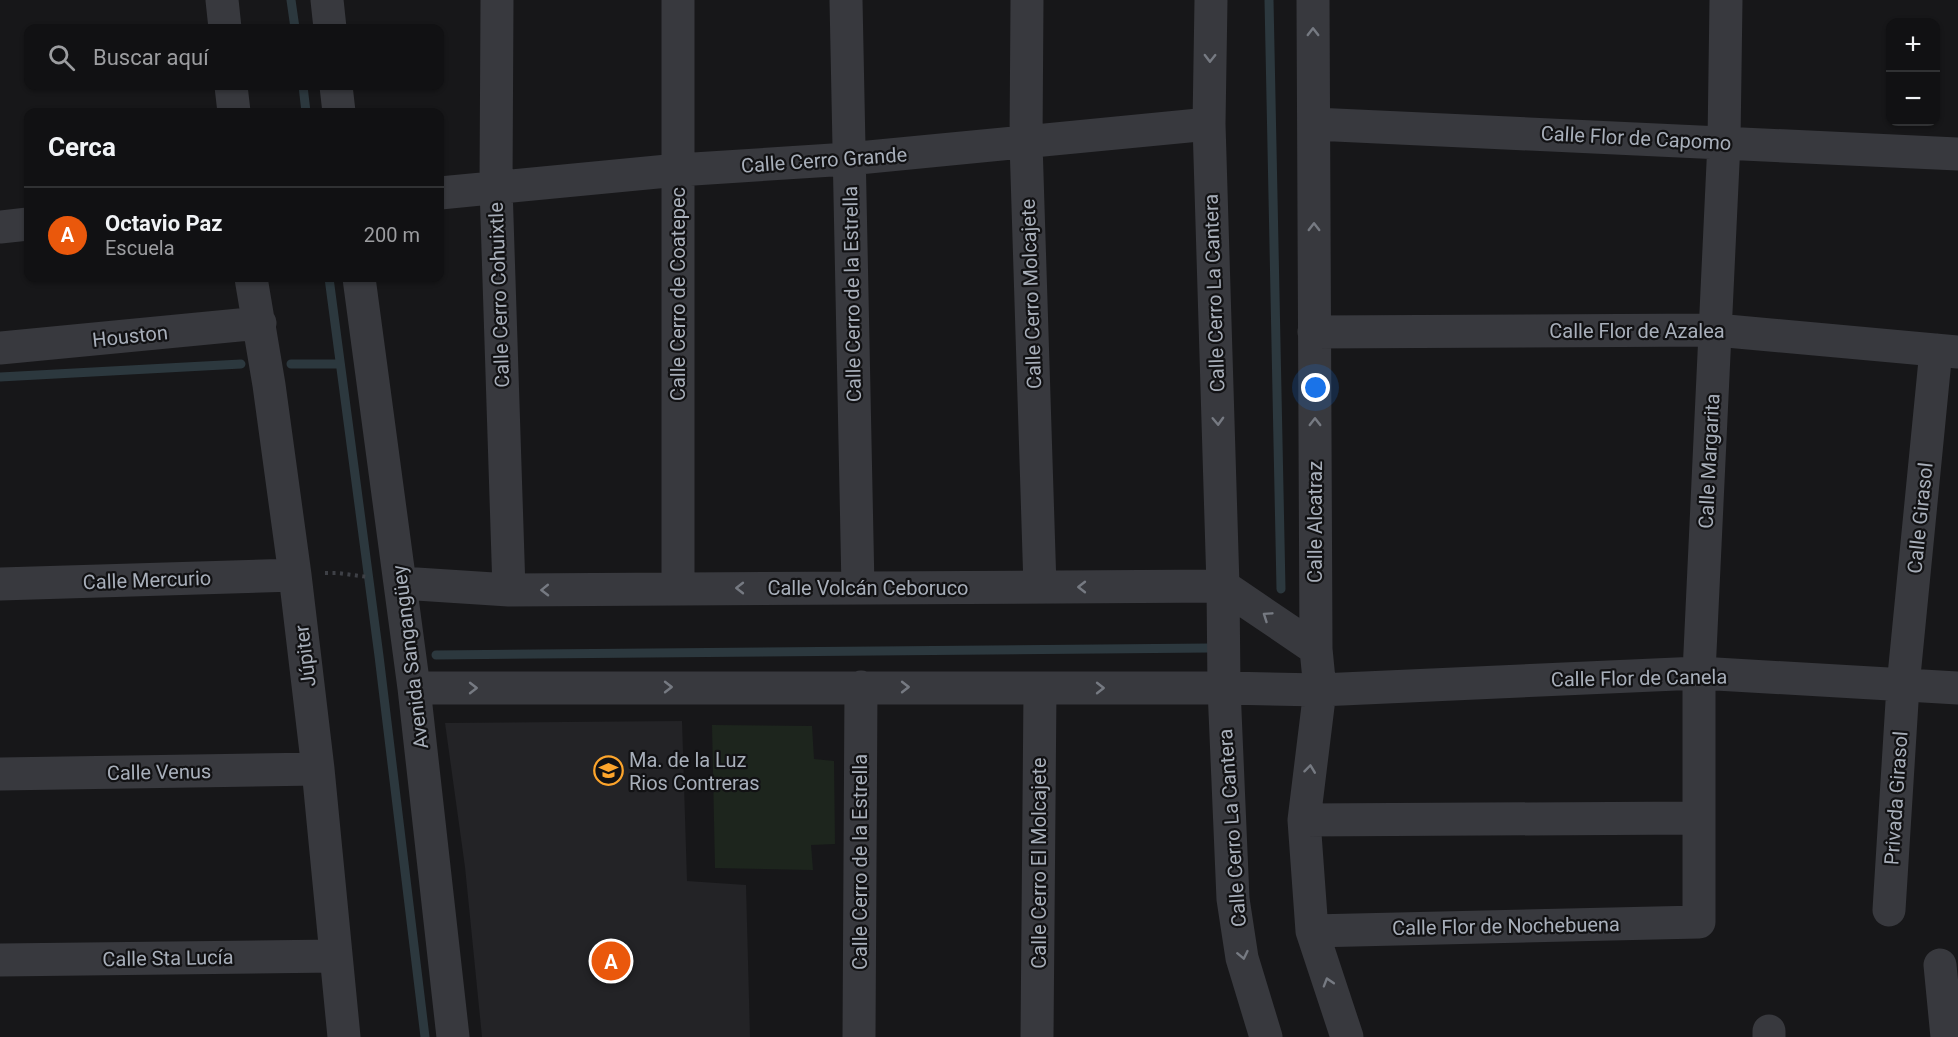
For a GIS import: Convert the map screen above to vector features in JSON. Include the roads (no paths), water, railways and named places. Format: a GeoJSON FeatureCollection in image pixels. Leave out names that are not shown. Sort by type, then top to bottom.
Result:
{"type":"FeatureCollection","features":[{"type":"Feature","properties":{"kind":"street"},"geometry":{"type":"LineString","coordinates":[[222,0],[225,24]]}},
{"type":"Feature","properties":{"kind":"street"},"geometry":{"type":"LineString","coordinates":[[327,0],[330,24]]}},
{"type":"Feature","properties":{"kind":"street","name":"Calle Cerro Cohuixtle"},"geometry":{"type":"LineString","coordinates":[[496,0],[496,187],[509,590]]}},
{"type":"Feature","properties":{"kind":"street","name":"Calle Cerro de Coatepec"},"geometry":{"type":"LineString","coordinates":[[678,0],[678,588]]}},
{"type":"Feature","properties":{"kind":"street","name":"Calle Cerro de la Estrella"},"geometry":{"type":"LineString","coordinates":[[846,0],[858,588]]}},
{"type":"Feature","properties":{"kind":"street","name":"Calle Cerro Molcajete"},"geometry":{"type":"LineString","coordinates":[[1028,0],[1026,143],[1040,587]]}},
{"type":"Feature","properties":{"kind":"street","name":"Calle Cerro La Cantera"},"geometry":{"type":"LineString","coordinates":[[1211,0],[1209,124],[1224,688],[1233,899],[1242,958],[1266,1037]]}},
{"type":"Feature","properties":{"kind":"street","name":"Calle Alcatraz"},"geometry":{"type":"LineString","coordinates":[[1313,0],[1316,649],[1320,690],[1304,820],[1312,931],[1347,1037]]}},
{"type":"Feature","properties":{"kind":"street","name":"Calle Margarita"},"geometry":{"type":"LineString","coordinates":[[1699,922],[1699,673],[1724,142],[1726,0]]}},
{"type":"Feature","properties":{"kind":"street"},"geometry":{"type":"LineString","coordinates":[[231,90],[234,108]]}},
{"type":"Feature","properties":{"kind":"street"},"geometry":{"type":"LineString","coordinates":[[336,90],[339,108]]}},
{"type":"Feature","properties":{"kind":"street","name":"Calle Cerro Grande"},"geometry":{"type":"LineString","coordinates":[[444,193],[678,170],[849,159],[1209,124]]}},
{"type":"Feature","properties":{"kind":"street","name":"Calle Flor de Capomo"},"geometry":{"type":"LineString","coordinates":[[1314,124],[1958,154]]}},
{"type":"Feature","properties":{"kind":"street"},"geometry":{"type":"LineString","coordinates":[[0,227],[24,224]]}},
{"type":"Feature","properties":{"kind":"street","name":"Júpiter"},"geometry":{"type":"LineString","coordinates":[[252,282],[295,575],[318,769],[344,1037]]}},
{"type":"Feature","properties":{"kind":"street","name":"Avenida Sangangüey"},"geometry":{"type":"LineString","coordinates":[[359,282],[386,580],[414,688],[453,1037]]}},
{"type":"Feature","properties":{"kind":"street","name":"Houston"},"geometry":{"type":"LineString","coordinates":[[0,348],[260,323]]}},
{"type":"Feature","properties":{"kind":"street","name":"Calle Flor de Azalea"},"geometry":{"type":"LineString","coordinates":[[1314,332],[1716,330],[1947,351]]}},
{"type":"Feature","properties":{"kind":"street","name":"Calle Girasol"},"geometry":{"type":"LineString","coordinates":[[1903,686],[1947,351]]}},
{"type":"Feature","properties":{"kind":"street","name":"Calle Mercurio"},"geometry":{"type":"LineString","coordinates":[[0,584],[295,575]]}},
{"type":"Feature","properties":{"kind":"street","name":"Calle Volcán Ceboruco"},"geometry":{"type":"LineString","coordinates":[[386,580],[509,590],[1223,586]]}},
{"type":"Feature","properties":{"kind":"street"},"geometry":{"type":"LineString","coordinates":[[1223,586],[1316,649]]}},
{"type":"Feature","properties":{"kind":"street","name":"Calle Flor de Canela"},"geometry":{"type":"LineString","coordinates":[[1320,690],[1699,673],[1958,688]]}},
{"type":"Feature","properties":{"kind":"street","name":"Privada Girasol"},"geometry":{"type":"LineString","coordinates":[[1889,910],[1903,686]]}},
{"type":"Feature","properties":{"kind":"street"},"geometry":{"type":"LineString","coordinates":[[414,688],[861,687],[1320,690]]}},
{"type":"Feature","properties":{"kind":"street","name":"Calle Cerro de la Estrella"},"geometry":{"type":"LineString","coordinates":[[859,1037],[861,687]]}},
{"type":"Feature","properties":{"kind":"street","name":"Calle Cerro El Molcajete"},"geometry":{"type":"LineString","coordinates":[[1038,1037],[1040,688]]}},
{"type":"Feature","properties":{"kind":"street","name":"Calle Venus"},"geometry":{"type":"LineString","coordinates":[[0,774],[318,769]]}},
{"type":"Feature","properties":{"kind":"street"},"geometry":{"type":"LineString","coordinates":[[1304,820],[1698,818]]}},
{"type":"Feature","properties":{"kind":"street","name":"Calle Flor de Nochebuena"},"geometry":{"type":"LineString","coordinates":[[1312,931],[1699,922]]}},
{"type":"Feature","properties":{"kind":"street","name":"Calle Sta Lucía"},"geometry":{"type":"LineString","coordinates":[[0,960],[336,956]]}},
{"type":"Feature","properties":{"kind":"street"},"geometry":{"type":"LineString","coordinates":[[1940,965],[1947,1037]]}},
{"type":"Feature","properties":{"kind":"waterway"},"geometry":{"type":"LineString","coordinates":[[291,0],[294,24]]}},
{"type":"Feature","properties":{"kind":"waterway"},"geometry":{"type":"LineString","coordinates":[[1269,0],[1281,589]]}},
{"type":"Feature","properties":{"kind":"waterway"},"geometry":{"type":"LineString","coordinates":[[303,90],[306,108]]}},
{"type":"Feature","properties":{"kind":"waterway"},"geometry":{"type":"LineString","coordinates":[[330,282],[379,656],[425,1037]]}},
{"type":"Feature","properties":{"kind":"waterway"},"geometry":{"type":"LineString","coordinates":[[0,377],[241,364]]}},
{"type":"Feature","properties":{"kind":"waterway"},"geometry":{"type":"LineString","coordinates":[[291,364],[340,364]]}},
{"type":"Feature","properties":{"kind":"waterway"},"geometry":{"type":"LineString","coordinates":[[436,655],[1210,648]]}},
{"type":"Feature","properties":{"kind":"place","name":"Ma. de la Luz Rios Contreras"},"geometry":{"type":"Point","coordinates":[608,771]}},
{"type":"Feature","properties":{"kind":"place","name":"Octavio Paz"},"geometry":{"type":"Point","coordinates":[611,961]}}]}
